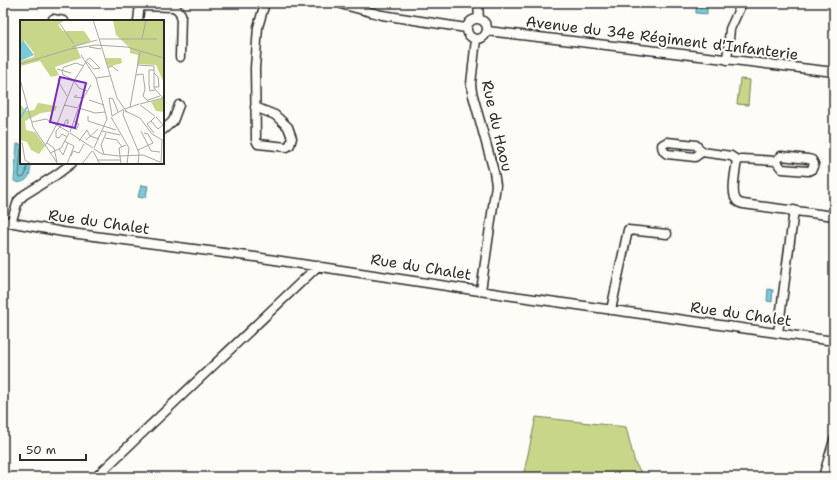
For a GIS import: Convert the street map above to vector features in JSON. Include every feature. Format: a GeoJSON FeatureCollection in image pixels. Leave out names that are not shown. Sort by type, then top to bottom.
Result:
{"type":"FeatureCollection","features":[{"type":"Feature","properties":{"kind":"street"},"geometry":{"type":"LineString","coordinates":[[255,107],[275,115],[288,126],[292,138],[290,145],[286,147],[258,144],[256,140],[255,107],[255,68],[258,27],[265,3]]}},
{"type":"Feature","properties":{"kind":"street"},"geometry":{"type":"LineString","coordinates":[[340,3],[382,15],[466,28]]}},
{"type":"Feature","properties":{"kind":"street"},"geometry":{"type":"LineString","coordinates":[[478,3],[479,19]]}},
{"type":"Feature","properties":{"kind":"street"},"geometry":{"type":"LineString","coordinates":[[728,60],[730,29],[742,3]]}},
{"type":"Feature","properties":{"kind":"street"},"geometry":{"type":"LineString","coordinates":[[138,20],[140,4],[173,7],[177,9],[181,14],[180,57]]}},
{"type":"Feature","properties":{"kind":"street"},"geometry":{"type":"LineString","coordinates":[[475,18],[479,19],[486,23],[487,31],[483,37],[476,39],[469,36],[466,28],[470,21],[475,18]]}},
{"type":"Feature","properties":{"kind":"street"},"geometry":{"type":"LineString","coordinates":[[53,19],[58,20]]}},
{"type":"Feature","properties":{"kind":"street","name":"Avenue du 34e Régiment d'Infanterie"},"geometry":{"type":"LineString","coordinates":[[487,31],[834,72]]}},
{"type":"Feature","properties":{"kind":"street","name":"Rue du Haou"},"geometry":{"type":"LineString","coordinates":[[476,39],[472,92],[496,185],[481,291]]}},
{"type":"Feature","properties":{"kind":"street"},"geometry":{"type":"LineString","coordinates":[[164,129],[173,122],[179,105]]}},
{"type":"Feature","properties":{"kind":"street"},"geometry":{"type":"LineString","coordinates":[[702,152],[731,156],[737,160],[776,161]]}},
{"type":"Feature","properties":{"kind":"street"},"geometry":{"type":"LineString","coordinates":[[737,160],[733,190],[737,202],[834,216]]}},
{"type":"Feature","properties":{"kind":"street"},"geometry":{"type":"LineString","coordinates":[[7,222],[18,201],[24,195],[71,164]]}},
{"type":"Feature","properties":{"kind":"street"},"geometry":{"type":"LineString","coordinates":[[778,333],[794,210]]}},
{"type":"Feature","properties":{"kind":"street","name":"Rue du Chalet"},"geometry":{"type":"LineString","coordinates":[[7,222],[63,232],[252,256],[611,310],[834,341]]}},
{"type":"Feature","properties":{"kind":"street"},"geometry":{"type":"LineString","coordinates":[[611,310],[628,230],[667,234]]}},
{"type":"Feature","properties":{"kind":"street"},"geometry":{"type":"LineString","coordinates":[[96,477],[318,266]]}},
{"type":"Feature","properties":{"kind":"street"},"geometry":{"type":"LineString","coordinates":[[823,477],[834,440]]}},
{"type":"Feature","properties":{"kind":"green space"},"geometry":{"type":"Polygon","coordinates":[[[740,79],[750,80],[748,105],[737,104],[740,79]]]}},
{"type":"Feature","properties":{"kind":"green space"},"geometry":{"type":"Polygon","coordinates":[[[536,417],[626,427],[635,463],[644,477],[523,477],[536,417]]]}},
{"type":"Feature","properties":{"kind":"water"},"geometry":{"type":"Polygon","coordinates":[[[696,7],[707,8],[707,14],[696,13],[696,7]]]}},
{"type":"Feature","properties":{"kind":"water"},"geometry":{"type":"Polygon","coordinates":[[[17,144],[20,144],[20,164],[31,164],[30,174],[24,181],[14,181],[17,144]]]}},
{"type":"Feature","properties":{"kind":"water"},"geometry":{"type":"Polygon","coordinates":[[[141,185],[148,186],[146,197],[143,198],[138,197],[141,185]]]}},
{"type":"Feature","properties":{"kind":"water"},"geometry":{"type":"Polygon","coordinates":[[[768,289],[773,290],[772,302],[767,301],[768,289]]]}}]}
